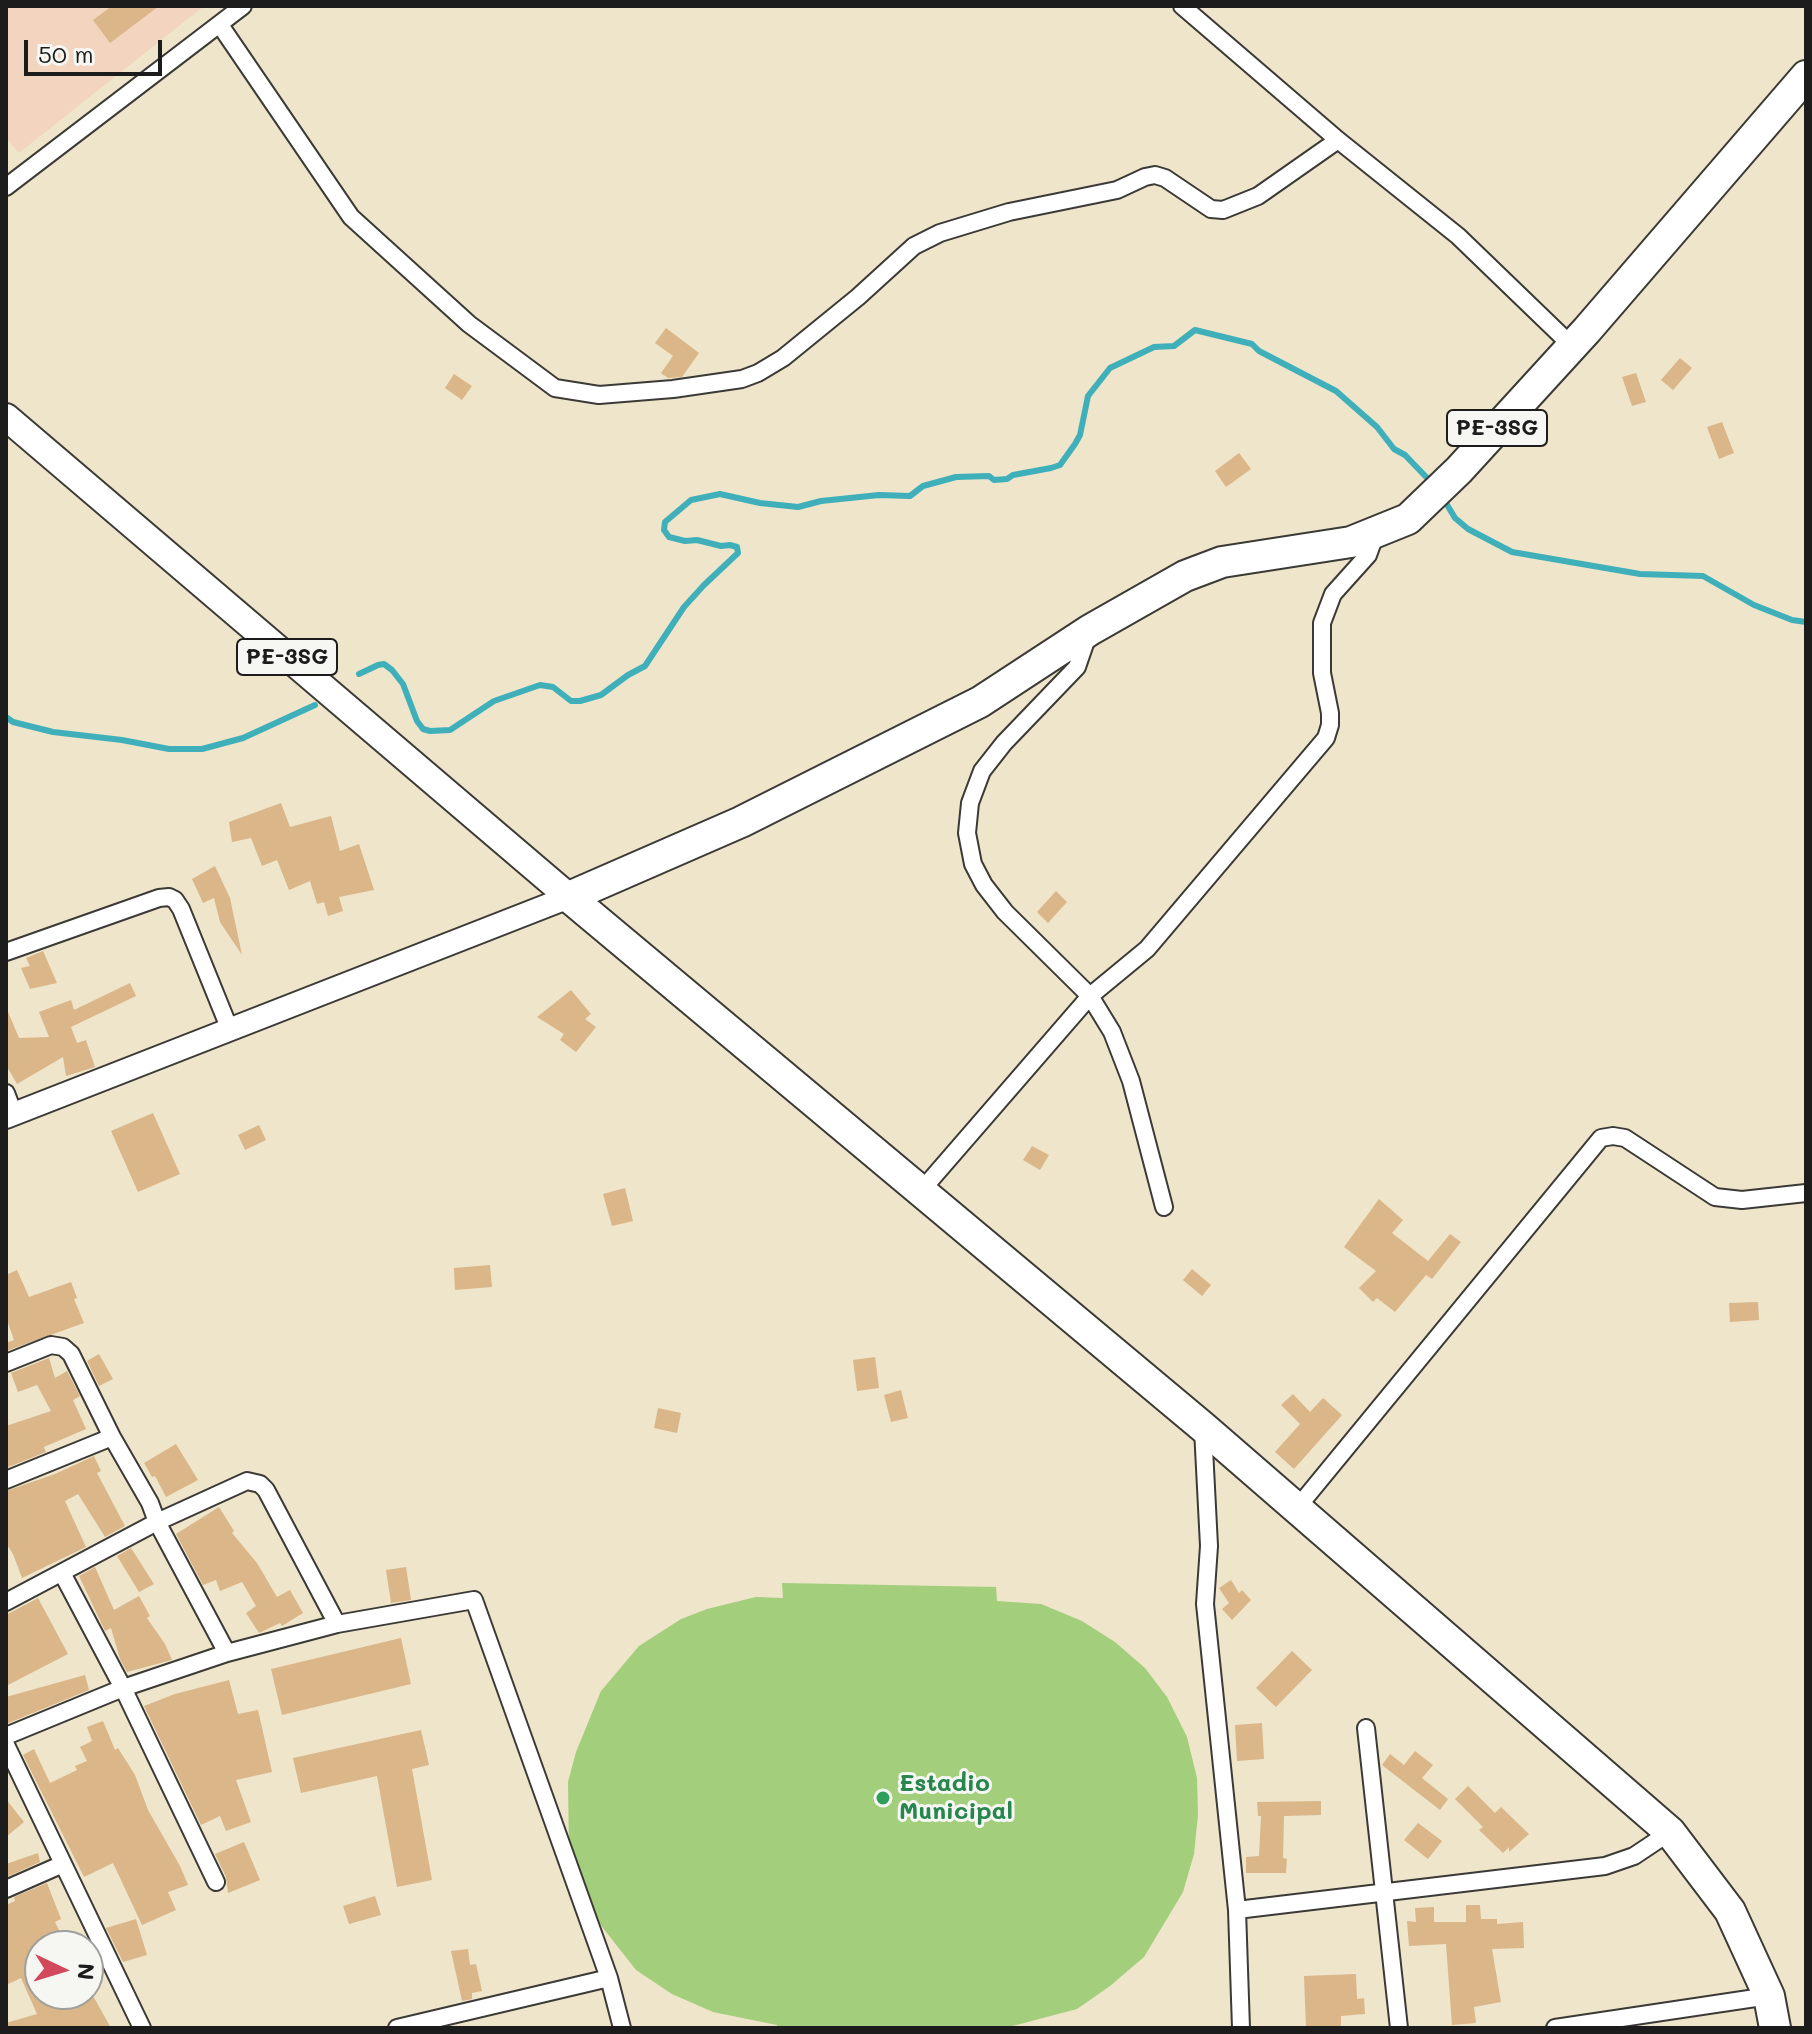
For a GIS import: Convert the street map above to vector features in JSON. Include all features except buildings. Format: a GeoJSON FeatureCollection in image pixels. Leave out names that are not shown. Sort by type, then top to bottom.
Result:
{"type":"FeatureCollection","features":[{"type":"Feature","properties":{"kind":"highway","name":"PE-3SG"},"geometry":{"type":"LineString","coordinates":[[569,897],[741,822],[980,702],[1155,591],[1222,562],[1351,542],[1408,519],[1459,470],[1572,346],[1806,76]]}},
{"type":"Feature","properties":{"kind":"highway"},"geometry":{"type":"LineString","coordinates":[[569,897],[1203,1427],[1670,1832],[1730,1911],[1769,1996],[1775,2028]]}},
{"type":"Feature","properties":{"kind":"main road","name":"PE-3SG"},"geometry":{"type":"LineString","coordinates":[[6,417],[569,897]]}},
{"type":"Feature","properties":{"kind":"main road"},"geometry":{"type":"LineString","coordinates":[[9,1108],[230,1030],[569,897]]}},
{"type":"Feature","properties":{"kind":"street"},"geometry":{"type":"LineString","coordinates":[[6,187],[243,6]]}},
{"type":"Feature","properties":{"kind":"street"},"geometry":{"type":"LineString","coordinates":[[1182,6],[1338,140],[1458,236],[1572,346]]}},
{"type":"Feature","properties":{"kind":"street"},"geometry":{"type":"LineString","coordinates":[[220,25],[351,217],[469,324],[555,388],[599,395],[701,385],[742,379],[758,373],[783,358],[847,306],[914,246],[940,233],[1009,212],[1117,190],[1155,175],[1165,178],[1211,209],[1223,210],[1258,196],[1338,140]]}},
{"type":"Feature","properties":{"kind":"street"},"geometry":{"type":"LineString","coordinates":[[921,1191],[1090,996],[1147,949],[1326,738],[1330,713],[1322,673],[1322,623],[1333,594],[1368,555],[1376,533]]}},
{"type":"Feature","properties":{"kind":"street"},"geometry":{"type":"LineString","coordinates":[[1090,630],[1077,667],[1004,743],[982,771],[970,803],[967,833],[973,864],[984,885],[1030,937],[1090,996],[1112,1032],[1131,1081],[1164,1207]]}},
{"type":"Feature","properties":{"kind":"street"},"geometry":{"type":"LineString","coordinates":[[6,952],[169,897],[181,909],[230,1030]]}},
{"type":"Feature","properties":{"kind":"street"},"geometry":{"type":"LineString","coordinates":[[1297,1508],[1601,1138],[1625,1138],[1715,1197],[1742,1200],[1806,1193]]}},
{"type":"Feature","properties":{"kind":"street"},"geometry":{"type":"LineString","coordinates":[[6,1363],[51,1345],[63,1347],[71,1354],[227,1653]]}},
{"type":"Feature","properties":{"kind":"street"},"geometry":{"type":"LineString","coordinates":[[1203,1427],[1209,1546],[1205,1604],[1237,1910],[1241,2028]]}},
{"type":"Feature","properties":{"kind":"street"},"geometry":{"type":"LineString","coordinates":[[6,1480],[112,1437]]}},
{"type":"Feature","properties":{"kind":"street"},"geometry":{"type":"LineString","coordinates":[[6,1602],[157,1522],[247,1481],[260,1484],[266,1490],[337,1624]]}},
{"type":"Feature","properties":{"kind":"street"},"geometry":{"type":"LineString","coordinates":[[62,1573],[123,1688],[216,1882]]}},
{"type":"Feature","properties":{"kind":"street"},"geometry":{"type":"LineString","coordinates":[[6,1736],[123,1688],[227,1653],[337,1624],[474,1600],[609,1978],[622,2028]]}},
{"type":"Feature","properties":{"kind":"street"},"geometry":{"type":"LineString","coordinates":[[1366,1728],[1399,2028]]}},
{"type":"Feature","properties":{"kind":"street"},"geometry":{"type":"LineString","coordinates":[[6,1745],[142,2028]]}},
{"type":"Feature","properties":{"kind":"street"},"geometry":{"type":"LineString","coordinates":[[1237,1910],[1605,1866],[1634,1856],[1670,1832]]}},
{"type":"Feature","properties":{"kind":"street"},"geometry":{"type":"LineString","coordinates":[[6,1889],[63,1864]]}},
{"type":"Feature","properties":{"kind":"street"},"geometry":{"type":"LineString","coordinates":[[397,2028],[609,1978]]}},
{"type":"Feature","properties":{"kind":"street"},"geometry":{"type":"LineString","coordinates":[[1555,2028],[1769,1996]]}},
{"type":"Feature","properties":{"kind":"shaded area"},"geometry":{"type":"Polygon","coordinates":[[[6,6],[204,6],[19,153],[6,138],[6,6]]]}},
{"type":"Feature","properties":{"kind":"green space","name":"Estadio Municipal"},"geometry":{"type":"Polygon","coordinates":[[[782,1583],[996,1587],[997,1601],[1041,1604],[1082,1621],[1115,1642],[1145,1668],[1167,1697],[1187,1737],[1197,1778],[1198,1815],[1194,1854],[1183,1892],[1144,1957],[1077,2009],[1005,2028],[778,2028],[777,2025],[713,2012],[672,1994],[636,1970],[592,1914],[569,1852],[568,1782],[576,1752],[601,1691],[639,1646],[681,1619],[707,1609],[756,1597],[783,1598],[782,1583]]]}},
{"type":"Feature","properties":{"kind":"waterway"},"geometry":{"type":"LineString","coordinates":[[359,674],[384,664],[392,670],[403,684],[417,721],[423,729],[430,731],[450,730],[494,701],[540,685],[553,687],[571,701],[601,695],[645,666],[684,607],[738,553],[737,547],[730,545],[669,537],[664,530],[665,522],[691,500],[720,494],[798,507],[821,501],[879,495],[910,496],[923,486],[956,477],[1007,479],[1060,465],[1080,435],[1088,396],[1110,368],[1154,347],[1174,346],[1195,330],[1252,344],[1259,351],[1336,391],[1429,480]]}},
{"type":"Feature","properties":{"kind":"waterway"},"geometry":{"type":"LineString","coordinates":[[1446,503],[1455,518],[1468,529],[1512,552],[1640,574],[1703,576],[1754,605],[1792,620],[1806,622]]}},
{"type":"Feature","properties":{"kind":"waterway"},"geometry":{"type":"LineString","coordinates":[[6,717],[13,722],[53,732],[169,749],[202,749],[243,738],[315,705]]}},
{"type":"Feature","properties":{"kind":"place","name":"Estadio Municipal"},"geometry":{"type":"Point","coordinates":[883,1798]}}]}
